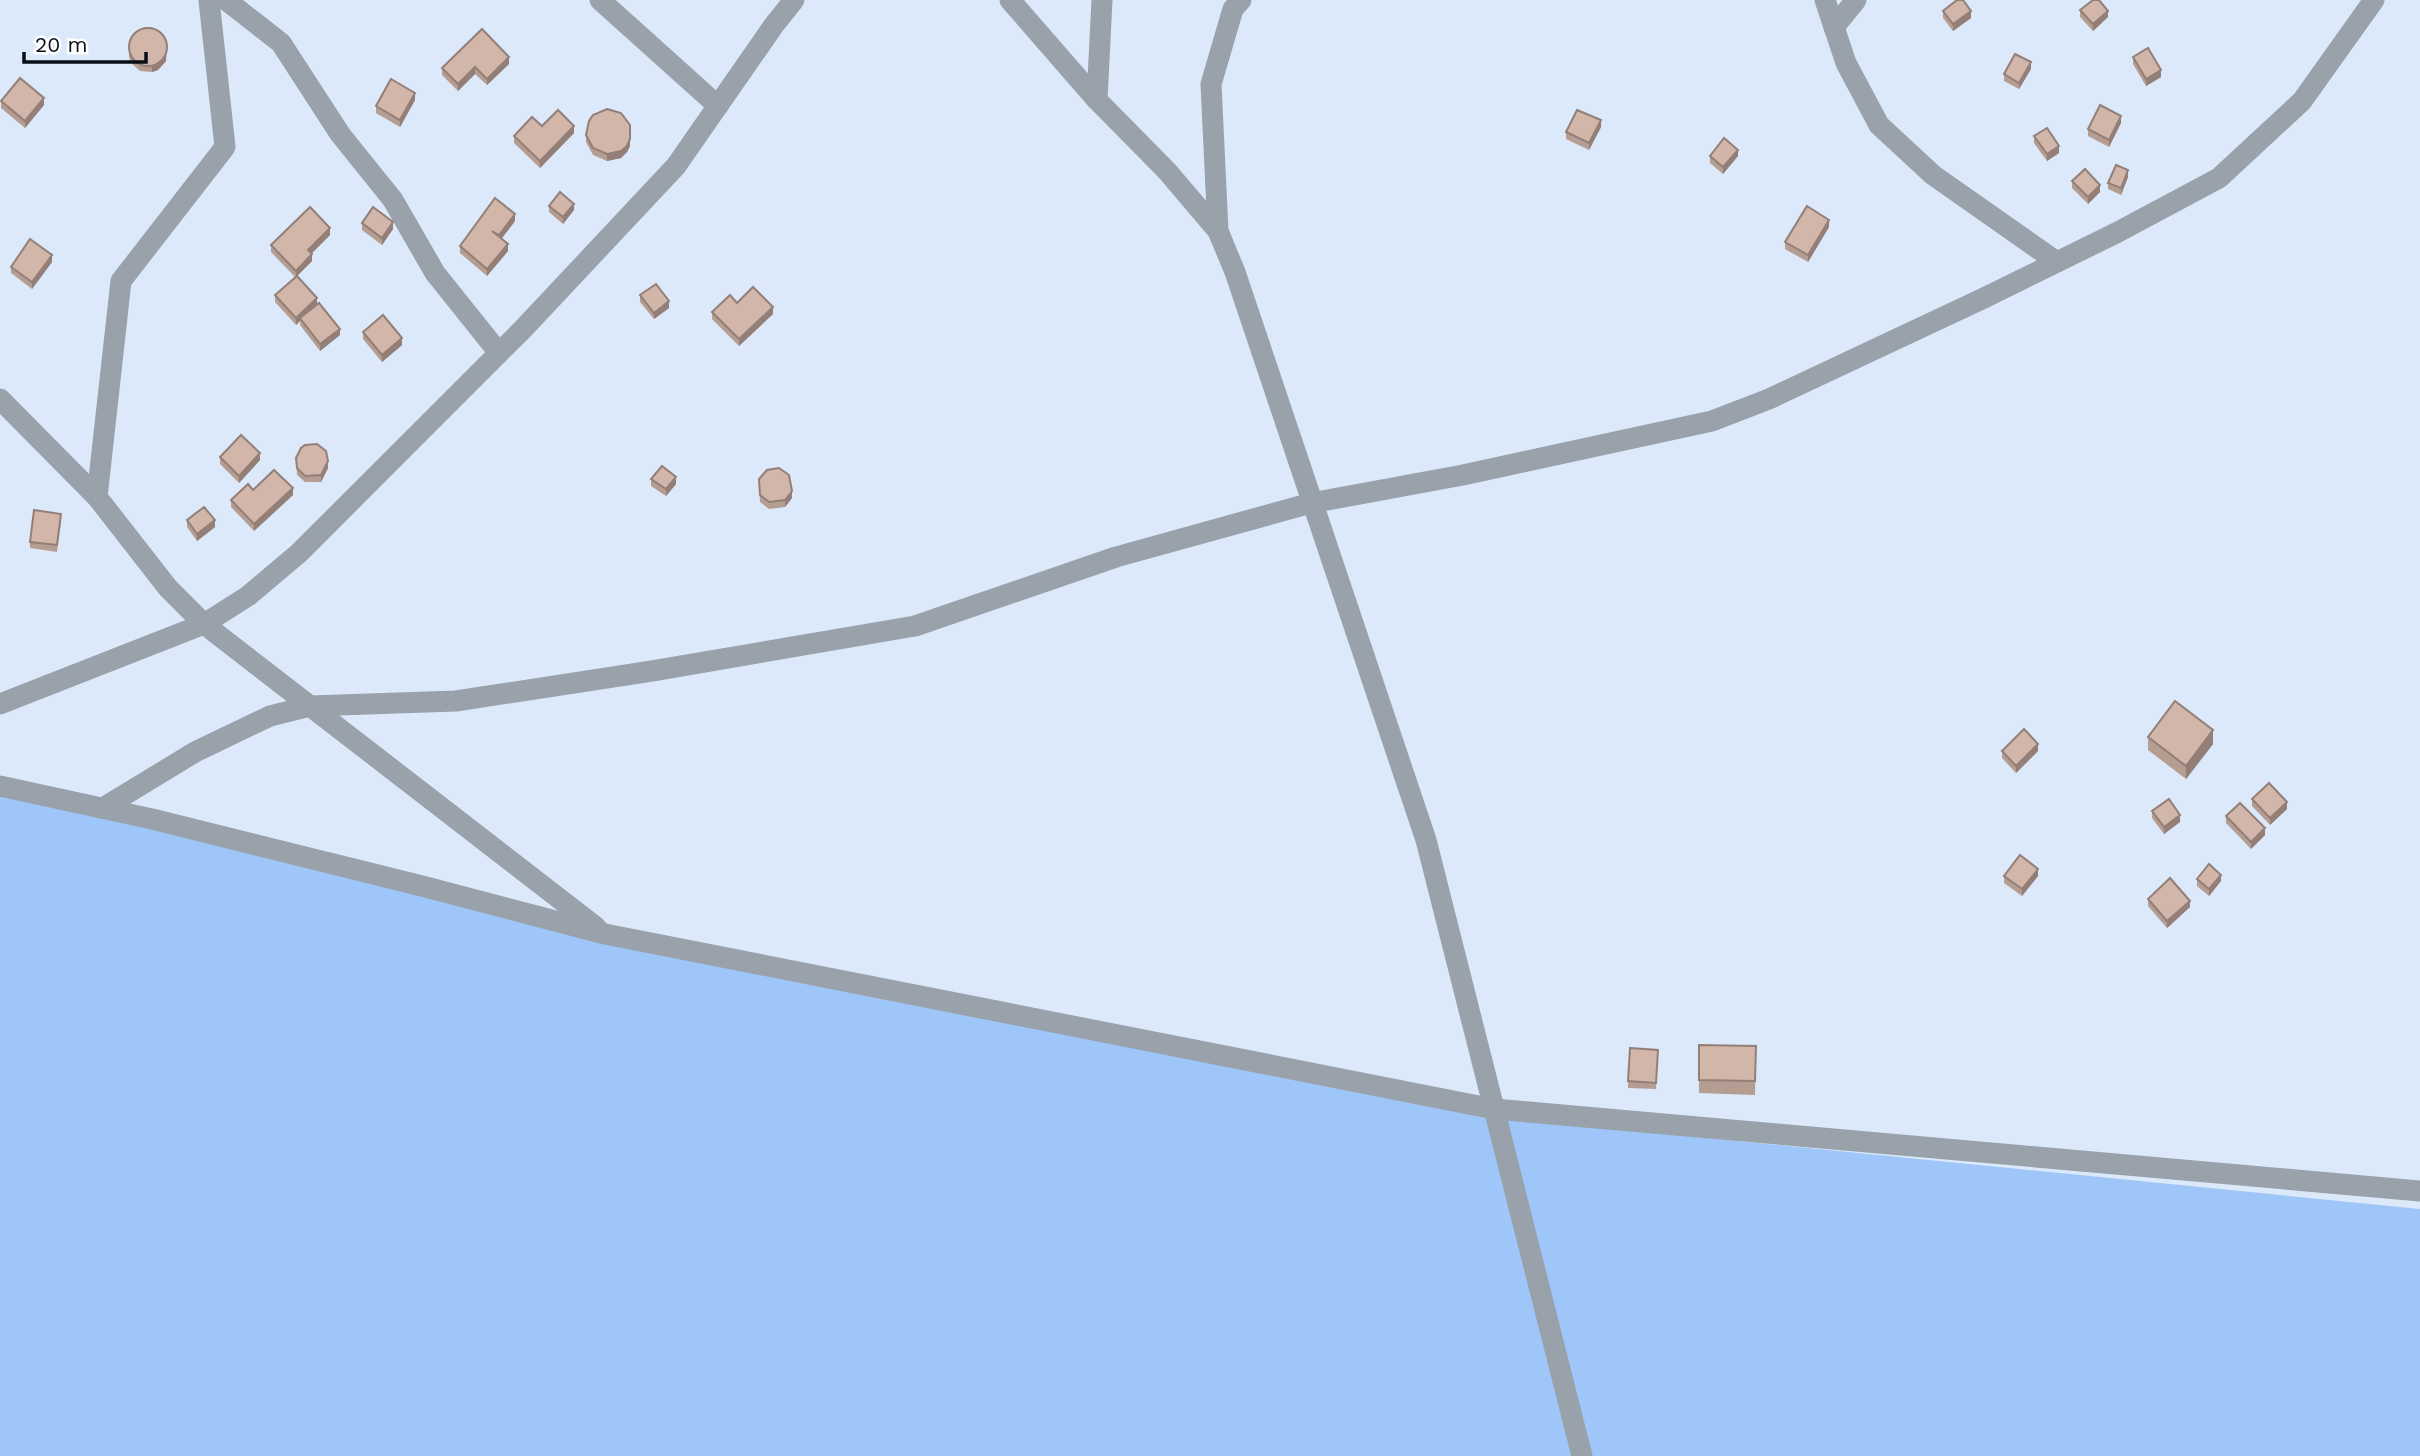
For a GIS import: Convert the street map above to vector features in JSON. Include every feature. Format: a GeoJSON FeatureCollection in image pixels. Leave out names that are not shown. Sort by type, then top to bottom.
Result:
{"type":"FeatureCollection","features":[{"type":"Feature","properties":{"kind":"street"},"geometry":{"type":"LineString","coordinates":[[97,497],[121,281],[225,147],[209,0]]}},
{"type":"Feature","properties":{"kind":"street"},"geometry":{"type":"LineString","coordinates":[[226,0],[281,43],[340,134],[393,200],[435,273],[499,353]]}},
{"type":"Feature","properties":{"kind":"street"},"geometry":{"type":"LineString","coordinates":[[600,0],[718,106]]}},
{"type":"Feature","properties":{"kind":"street"},"geometry":{"type":"LineString","coordinates":[[0,704],[204,624],[248,596],[299,553],[499,353],[676,166],[794,0]]}},
{"type":"Feature","properties":{"kind":"street"},"geometry":{"type":"LineString","coordinates":[[1010,0],[1097,100],[1167,171],[1218,231],[1235,272],[1426,840],[1582,1456]]}},
{"type":"Feature","properties":{"kind":"street"},"geometry":{"type":"LineString","coordinates":[[1097,100],[1102,0]]}},
{"type":"Feature","properties":{"kind":"street"},"geometry":{"type":"LineString","coordinates":[[1218,231],[1211,84],[1233,9],[1241,0]]}},
{"type":"Feature","properties":{"kind":"street"},"geometry":{"type":"LineString","coordinates":[[1825,0],[1846,63],[1879,125],[1933,175],[2057,262]]}},
{"type":"Feature","properties":{"kind":"street"},"geometry":{"type":"LineString","coordinates":[[1834,27],[1856,0]]}},
{"type":"Feature","properties":{"kind":"street"},"geometry":{"type":"LineString","coordinates":[[103,808],[195,752],[270,716],[310,706],[456,701],[915,626],[1116,557],[1311,503],[1463,475],[1712,421],[1782,393],[2057,262],[2218,178],[2302,102],[2374,0]]}},
{"type":"Feature","properties":{"kind":"street"},"geometry":{"type":"LineString","coordinates":[[0,399],[97,497],[168,588],[204,624],[605,934]]}},
{"type":"Feature","properties":{"kind":"street"},"geometry":{"type":"LineString","coordinates":[[0,786],[103,808],[422,886],[605,934],[1494,1109],[2420,1191]]}},
{"type":"Feature","properties":{"kind":"shaded area"},"geometry":{"type":"Polygon","coordinates":[[[0,792],[1486,1116],[2420,1209],[2420,1456],[0,1456],[0,792]]]}},
{"type":"Feature","properties":{"kind":"building"},"geometry":{"type":"Polygon","coordinates":[[[1957,0],[1963,0],[1971,11],[1953,24],[1943,11],[1957,0]]]}},
{"type":"Feature","properties":{"kind":"building"},"geometry":{"type":"Polygon","coordinates":[[[2093,0],[2099,0],[2108,11],[2093,24],[2080,10],[2093,0]]]}},
{"type":"Feature","properties":{"kind":"building"},"geometry":{"type":"Polygon","coordinates":[[[148,28],[161,34],[167,47],[161,60],[148,66],[135,60],[129,47],[135,34],[148,28]]]}},
{"type":"Feature","properties":{"kind":"building"},"geometry":{"type":"Polygon","coordinates":[[[482,29],[509,57],[487,79],[475,67],[458,84],[442,68],[482,29]]]}},
{"type":"Feature","properties":{"kind":"building"},"geometry":{"type":"Polygon","coordinates":[[[2148,48],[2161,70],[2146,79],[2133,57],[2148,48]]]}},
{"type":"Feature","properties":{"kind":"building"},"geometry":{"type":"Polygon","coordinates":[[[2015,54],[2031,62],[2019,83],[2004,74],[2015,54]]]}},
{"type":"Feature","properties":{"kind":"building"},"geometry":{"type":"Polygon","coordinates":[[[20,78],[44,98],[25,121],[1,101],[20,78]]]}},
{"type":"Feature","properties":{"kind":"building"},"geometry":{"type":"Polygon","coordinates":[[[391,79],[415,93],[400,120],[376,106],[391,79]]]}},
{"type":"Feature","properties":{"kind":"building"},"geometry":{"type":"Polygon","coordinates":[[[2100,105],[2121,116],[2109,140],[2088,129],[2100,105]]]}},
{"type":"Feature","properties":{"kind":"building"},"geometry":{"type":"Polygon","coordinates":[[[607,109],[621,113],[630,125],[630,139],[621,151],[607,154],[593,148],[586,135],[593,115],[607,109]]]}},
{"type":"Feature","properties":{"kind":"building"},"geometry":{"type":"Polygon","coordinates":[[[558,110],[574,126],[540,161],[514,136],[532,117],[542,126],[558,110]]]}},
{"type":"Feature","properties":{"kind":"building"},"geometry":{"type":"Polygon","coordinates":[[[1577,110],[1601,120],[1589,143],[1566,132],[1577,110]]]}},
{"type":"Feature","properties":{"kind":"building"},"geometry":{"type":"Polygon","coordinates":[[[2047,128],[2059,146],[2047,154],[2034,136],[2047,128]]]}},
{"type":"Feature","properties":{"kind":"building"},"geometry":{"type":"Polygon","coordinates":[[[1724,138],[1738,150],[1723,167],[1710,156],[1724,138]]]}},
{"type":"Feature","properties":{"kind":"building"},"geometry":{"type":"Polygon","coordinates":[[[2116,165],[2128,170],[2121,188],[2108,183],[2116,165]]]}},
{"type":"Feature","properties":{"kind":"building"},"geometry":{"type":"Polygon","coordinates":[[[2085,169],[2100,185],[2088,197],[2072,181],[2085,169]]]}},
{"type":"Feature","properties":{"kind":"building"},"geometry":{"type":"Polygon","coordinates":[[[560,192],[574,204],[563,217],[549,206],[560,192]]]}},
{"type":"Feature","properties":{"kind":"building"},"geometry":{"type":"Polygon","coordinates":[[[495,198],[515,214],[499,235],[492,231],[508,244],[487,269],[460,246],[495,198]]]}},
{"type":"Feature","properties":{"kind":"building"},"geometry":{"type":"Polygon","coordinates":[[[1807,206],[1829,220],[1808,255],[1785,242],[1807,206]]]}},
{"type":"Feature","properties":{"kind":"building"},"geometry":{"type":"Polygon","coordinates":[[[310,207],[330,228],[308,250],[312,254],[296,271],[271,245],[310,207]]]}},
{"type":"Feature","properties":{"kind":"building"},"geometry":{"type":"Polygon","coordinates":[[[373,207],[393,222],[382,238],[362,223],[373,207]]]}},
{"type":"Feature","properties":{"kind":"building"},"geometry":{"type":"Polygon","coordinates":[[[30,239],[52,255],[32,282],[11,267],[30,239]]]}},
{"type":"Feature","properties":{"kind":"building"},"geometry":{"type":"Polygon","coordinates":[[[297,276],[317,298],[296,318],[275,295],[297,276]]]}},
{"type":"Feature","properties":{"kind":"building"},"geometry":{"type":"Polygon","coordinates":[[[656,284],[669,301],[654,313],[640,295],[656,284]]]}},
{"type":"Feature","properties":{"kind":"building"},"geometry":{"type":"Polygon","coordinates":[[[753,287],[773,307],[739,339],[712,312],[730,295],[737,303],[753,287]]]}},
{"type":"Feature","properties":{"kind":"building"},"geometry":{"type":"Polygon","coordinates":[[[319,303],[340,329],[320,344],[300,318],[319,303]]]}},
{"type":"Feature","properties":{"kind":"building"},"geometry":{"type":"Polygon","coordinates":[[[383,315],[402,338],[382,355],[363,332],[383,315]]]}},
{"type":"Feature","properties":{"kind":"building"},"geometry":{"type":"Polygon","coordinates":[[[241,435],[260,453],[239,476],[220,457],[241,435]]]}},
{"type":"Feature","properties":{"kind":"building"},"geometry":{"type":"Polygon","coordinates":[[[317,444],[326,451],[328,461],[321,475],[305,476],[297,468],[296,458],[305,445],[317,444]]]}},
{"type":"Feature","properties":{"kind":"building"},"geometry":{"type":"Polygon","coordinates":[[[662,466],[676,477],[666,489],[651,479],[662,466]]]}},
{"type":"Feature","properties":{"kind":"building"},"geometry":{"type":"Polygon","coordinates":[[[779,468],[789,475],[792,491],[785,500],[769,502],[760,495],[759,479],[767,470],[779,468]]]}},
{"type":"Feature","properties":{"kind":"building"},"geometry":{"type":"Polygon","coordinates":[[[274,470],[293,488],[254,524],[231,500],[248,484],[253,490],[274,470]]]}},
{"type":"Feature","properties":{"kind":"building"},"geometry":{"type":"Polygon","coordinates":[[[204,507],[215,520],[197,534],[187,520],[204,507]]]}},
{"type":"Feature","properties":{"kind":"building"},"geometry":{"type":"Polygon","coordinates":[[[34,510],[61,514],[57,545],[30,542],[34,510]]]}},
{"type":"Feature","properties":{"kind":"building"},"geometry":{"type":"Polygon","coordinates":[[[2175,701],[2213,730],[2186,766],[2148,737],[2175,701]]]}},
{"type":"Feature","properties":{"kind":"building"},"geometry":{"type":"Polygon","coordinates":[[[2024,729],[2038,744],[2016,766],[2002,751],[2024,729]]]}},
{"type":"Feature","properties":{"kind":"building"},"geometry":{"type":"Polygon","coordinates":[[[2269,783],[2287,802],[2270,818],[2252,799],[2269,783]]]}},
{"type":"Feature","properties":{"kind":"building"},"geometry":{"type":"Polygon","coordinates":[[[2169,799],[2180,815],[2164,827],[2152,811],[2169,799]]]}},
{"type":"Feature","properties":{"kind":"building"},"geometry":{"type":"Polygon","coordinates":[[[2240,803],[2265,828],[2251,842],[2226,816],[2240,803]]]}},
{"type":"Feature","properties":{"kind":"building"},"geometry":{"type":"Polygon","coordinates":[[[2020,855],[2038,869],[2022,889],[2004,876],[2020,855]]]}},
{"type":"Feature","properties":{"kind":"building"},"geometry":{"type":"Polygon","coordinates":[[[2209,864],[2221,875],[2209,889],[2197,879],[2209,864]]]}},
{"type":"Feature","properties":{"kind":"building"},"geometry":{"type":"Polygon","coordinates":[[[2170,878],[2190,901],[2167,921],[2148,899],[2170,878]]]}},
{"type":"Feature","properties":{"kind":"building"},"geometry":{"type":"Polygon","coordinates":[[[1699,1045],[1756,1046],[1755,1081],[1699,1080],[1699,1045]]]}},
{"type":"Feature","properties":{"kind":"building"},"geometry":{"type":"Polygon","coordinates":[[[1630,1048],[1658,1050],[1656,1083],[1628,1081],[1630,1048]]]}}]}
